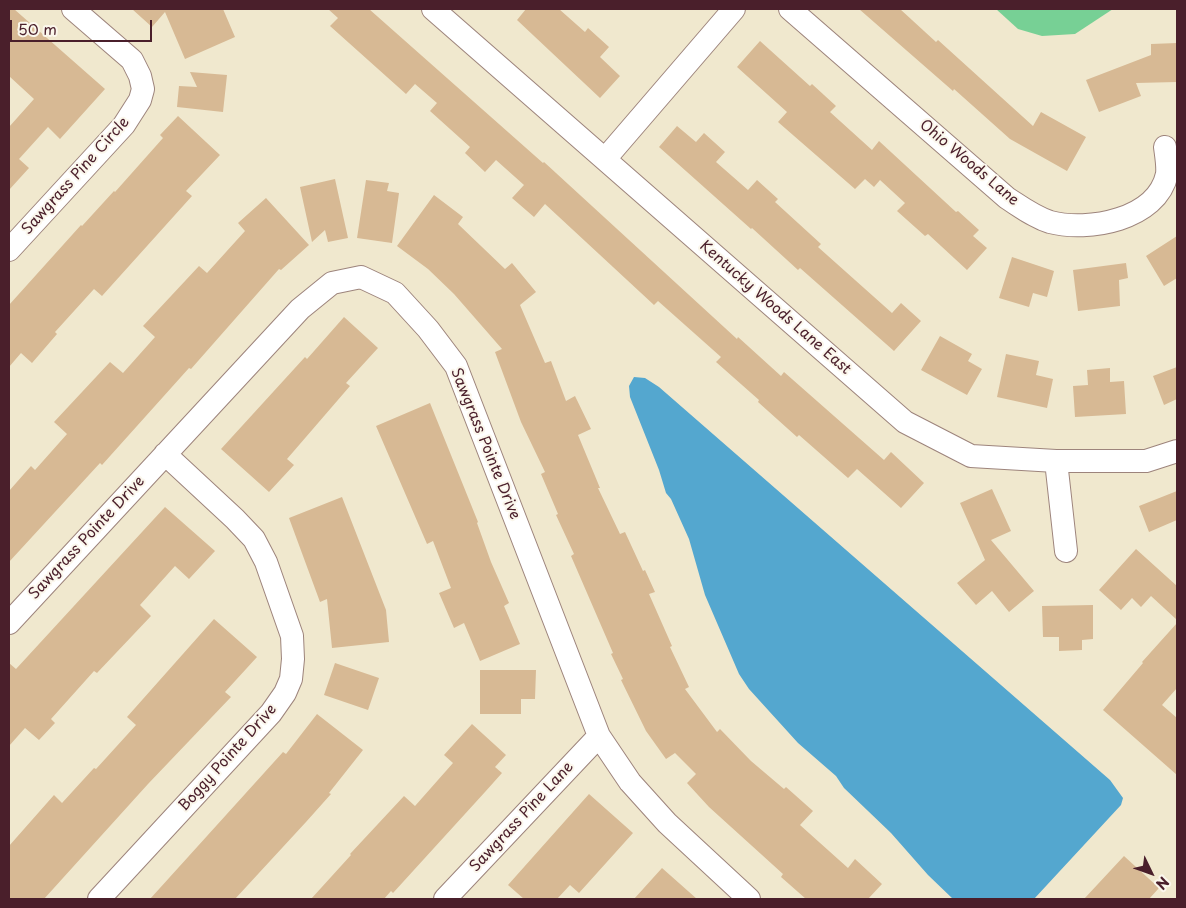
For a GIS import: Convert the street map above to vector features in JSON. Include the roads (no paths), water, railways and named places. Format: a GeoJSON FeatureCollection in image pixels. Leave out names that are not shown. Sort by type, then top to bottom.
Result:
{"type":"FeatureCollection","features":[{"type":"Feature","properties":{"kind":"street","name":"Sawgrass Pine Circle"},"geometry":{"type":"LineString","coordinates":[[9,250],[124,125],[140,100],[142,89],[140,76],[132,60],[73,9]]}},
{"type":"Feature","properties":{"kind":"street","name":"Kentucky Woods Lane East"},"geometry":{"type":"LineString","coordinates":[[433,9],[905,422],[971,456],[1056,462],[1146,461],[1177,450]]}},
{"type":"Feature","properties":{"kind":"street"},"geometry":{"type":"LineString","coordinates":[[605,158],[734,9]]}},
{"type":"Feature","properties":{"kind":"street","name":"Ohio Woods Lane"},"geometry":{"type":"LineString","coordinates":[[790,9],[1007,198],[1030,213],[1050,222],[1075,226],[1097,225],[1124,218],[1141,209],[1158,194],[1167,174],[1165,147]]}},
{"type":"Feature","properties":{"kind":"street","name":"Sawgrass Pointe Drive"},"geometry":{"type":"LineString","coordinates":[[9,622],[300,309],[332,283],[361,277],[395,293],[428,329],[456,366],[599,736],[630,782],[667,823],[749,899]]}},
{"type":"Feature","properties":{"kind":"street","name":"Boggy Pointe Drive"},"geometry":{"type":"LineString","coordinates":[[99,899],[270,713],[285,693],[290,679],[293,659],[292,636],[266,562],[254,539],[165,454]]}},
{"type":"Feature","properties":{"kind":"street"},"geometry":{"type":"LineString","coordinates":[[1056,462],[1066,551]]}},
{"type":"Feature","properties":{"kind":"street","name":"Sawgrass Pine Lane"},"geometry":{"type":"LineString","coordinates":[[445,899],[599,736]]}},
{"type":"Feature","properties":{"kind":"water"},"geometry":{"type":"Polygon","coordinates":[[[634,377],[645,378],[659,387],[1110,780],[1123,798],[1121,805],[1034,899],[953,899],[928,875],[891,833],[844,788],[836,776],[798,743],[749,689],[739,674],[705,595],[689,539],[671,499],[666,493],[659,470],[630,397],[629,386],[634,377]]]}}]}
